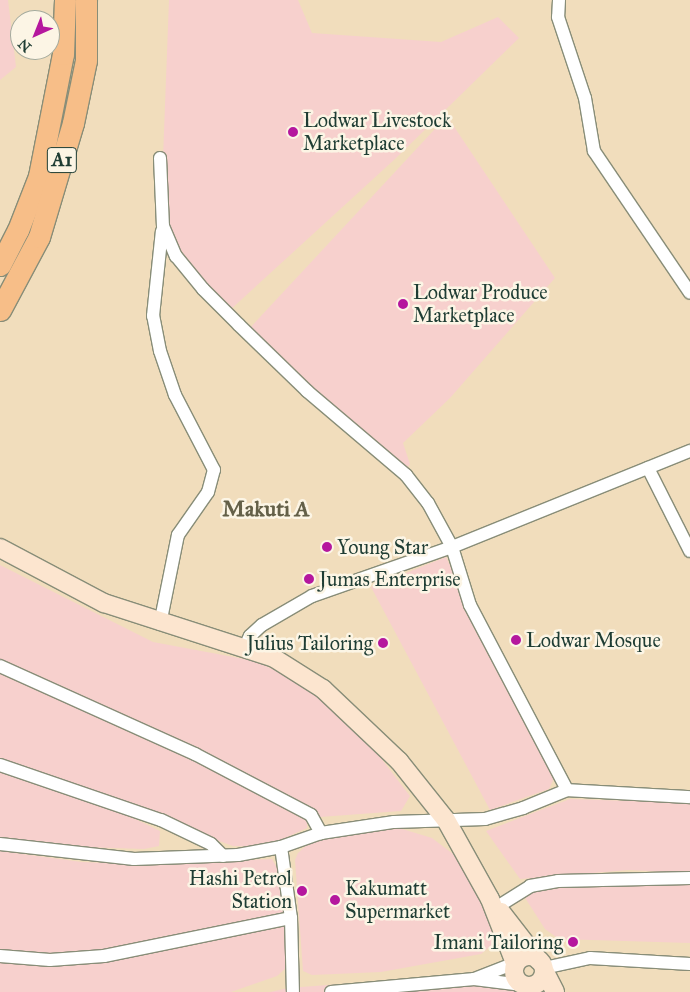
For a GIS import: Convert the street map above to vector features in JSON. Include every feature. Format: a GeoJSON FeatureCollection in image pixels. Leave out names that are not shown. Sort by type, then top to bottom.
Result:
{"type":"FeatureCollection","features":[{"type":"Feature","properties":{"kind":"highway","name":"A1"},"geometry":{"type":"LineString","coordinates":[[0,265],[39,176],[60,70],[65,0]]}},
{"type":"Feature","properties":{"kind":"highway","name":"A1"},"geometry":{"type":"LineString","coordinates":[[0,310],[39,237],[73,123],[86,60],[86,0]]}},
{"type":"Feature","properties":{"kind":"main road"},"geometry":{"type":"LineString","coordinates":[[0,548],[95,599],[160,624],[245,647],[294,669],[333,697],[399,760],[446,820],[493,903],[543,967],[555,992]]}},
{"type":"Feature","properties":{"kind":"main road"},"geometry":{"type":"LineString","coordinates":[[493,903],[515,963],[515,975],[530,988],[541,982],[543,967]]}},
{"type":"Feature","properties":{"kind":"main road"},"geometry":{"type":"LineString","coordinates":[[515,963],[526,957],[543,967]]}},
{"type":"Feature","properties":{"kind":"street"},"geometry":{"type":"LineString","coordinates":[[559,0],[558,17],[585,98],[594,151],[690,293]]}},
{"type":"Feature","properties":{"kind":"street"},"geometry":{"type":"LineString","coordinates":[[160,158],[162,226],[155,284],[155,325],[175,395],[214,470],[208,492],[178,534],[160,624]]}},
{"type":"Feature","properties":{"kind":"street"},"geometry":{"type":"LineString","coordinates":[[162,226],[176,256],[203,289],[307,391],[406,475],[428,503],[452,547],[470,605],[567,790]]}},
{"type":"Feature","properties":{"kind":"street"},"geometry":{"type":"LineString","coordinates":[[245,647],[250,636],[262,625],[294,604],[452,547],[690,452]]}},
{"type":"Feature","properties":{"kind":"street"},"geometry":{"type":"LineString","coordinates":[[648,468],[690,551]]}},
{"type":"Feature","properties":{"kind":"street"},"geometry":{"type":"LineString","coordinates":[[0,666],[195,754],[311,816],[321,833]]}},
{"type":"Feature","properties":{"kind":"street"},"geometry":{"type":"LineString","coordinates":[[0,765],[161,820],[212,844],[223,856]]}},
{"type":"Feature","properties":{"kind":"street"},"geometry":{"type":"LineString","coordinates":[[0,844],[134,858],[223,856],[281,847],[321,833],[394,822],[485,819],[523,808],[567,790],[690,797]]}},
{"type":"Feature","properties":{"kind":"street"},"geometry":{"type":"LineString","coordinates":[[281,847],[291,918],[293,992]]}},
{"type":"Feature","properties":{"kind":"street"},"geometry":{"type":"LineString","coordinates":[[493,903],[530,886],[558,881],[690,878]]}},
{"type":"Feature","properties":{"kind":"street"},"geometry":{"type":"LineString","coordinates":[[0,956],[50,960],[104,956],[291,918]]}},
{"type":"Feature","properties":{"kind":"street"},"geometry":{"type":"LineString","coordinates":[[543,967],[590,958],[690,964]]}},
{"type":"Feature","properties":{"kind":"street"},"geometry":{"type":"LineString","coordinates":[[474,979],[515,963]]}},
{"type":"Feature","properties":{"kind":"street"},"geometry":{"type":"LineString","coordinates":[[331,992],[474,979],[530,988]]}},
{"type":"Feature","properties":{"kind":"shaded area"},"geometry":{"type":"Polygon","coordinates":[[[0,0],[8,0],[10,60],[15,60],[16,67],[0,80],[0,0]]]}},
{"type":"Feature","properties":{"kind":"shaded area","name":"Lodwar Livestock Marketplace"},"geometry":{"type":"Polygon","coordinates":[[[169,0],[298,0],[312,33],[441,42],[498,17],[519,38],[395,159],[230,310],[194,275],[170,231],[162,184],[169,0]]]}},
{"type":"Feature","properties":{"kind":"shaded area","name":"Lodwar Produce Marketplace"},"geometry":{"type":"Polygon","coordinates":[[[447,116],[555,278],[450,398],[403,443],[410,464],[404,471],[249,329],[447,116]]]}},
{"type":"Feature","properties":{"kind":"shaded area"},"geometry":{"type":"Polygon","coordinates":[[[446,557],[505,686],[555,776],[549,789],[490,810],[371,587],[446,557]]]}},
{"type":"Feature","properties":{"kind":"shaded area"},"geometry":{"type":"Polygon","coordinates":[[[0,565],[153,642],[255,661],[300,682],[329,705],[380,757],[410,796],[401,811],[320,817],[218,759],[0,662],[0,565]]]}},
{"type":"Feature","properties":{"kind":"shaded area"},"geometry":{"type":"Polygon","coordinates":[[[0,672],[231,777],[307,819],[307,828],[265,847],[233,846],[0,761],[0,672]]]}},
{"type":"Feature","properties":{"kind":"shaded area"},"geometry":{"type":"Polygon","coordinates":[[[0,769],[94,799],[160,831],[159,846],[144,849],[82,847],[0,838],[0,769]]]}},
{"type":"Feature","properties":{"kind":"shaded area"},"geometry":{"type":"Polygon","coordinates":[[[570,799],[690,803],[690,873],[629,870],[520,879],[486,831],[570,799]]]}},
{"type":"Feature","properties":{"kind":"shaded area"},"geometry":{"type":"Polygon","coordinates":[[[399,828],[432,838],[457,857],[499,925],[497,941],[481,954],[381,972],[312,975],[303,971],[295,860],[298,853],[309,843],[350,831],[399,828]]]}},
{"type":"Feature","properties":{"kind":"shaded area"},"geometry":{"type":"Polygon","coordinates":[[[0,851],[82,862],[148,865],[272,859],[278,870],[287,926],[286,968],[277,976],[231,992],[0,992],[0,851]]]}},
{"type":"Feature","properties":{"kind":"shaded area"},"geometry":{"type":"Polygon","coordinates":[[[690,882],[690,943],[559,939],[545,929],[522,893],[549,886],[690,882]]]}},
{"type":"Feature","properties":{"kind":"shaded area"},"geometry":{"type":"Polygon","coordinates":[[[475,974],[523,978],[548,992],[270,992],[288,988],[475,974]]]}},
{"type":"Feature","properties":{"kind":"place","name":"Lodwar Livestock Marketplace"},"geometry":{"type":"Point","coordinates":[293,132]}},
{"type":"Feature","properties":{"kind":"place","name":"Lodwar Produce Marketplace"},"geometry":{"type":"Point","coordinates":[403,304]}},
{"type":"Feature","properties":{"kind":"place","name":"Young Star"},"geometry":{"type":"Point","coordinates":[327,547]}},
{"type":"Feature","properties":{"kind":"place","name":"Jumas Enterprise"},"geometry":{"type":"Point","coordinates":[309,579]}},
{"type":"Feature","properties":{"kind":"place","name":"Lodwar Mosque"},"geometry":{"type":"Point","coordinates":[516,640]}},
{"type":"Feature","properties":{"kind":"place","name":"Julius Tailoring"},"geometry":{"type":"Point","coordinates":[383,643]}},
{"type":"Feature","properties":{"kind":"place","name":"Hashi Petrol Station"},"geometry":{"type":"Point","coordinates":[302,891]}},
{"type":"Feature","properties":{"kind":"place","name":"Kakumatt Supermarket"},"geometry":{"type":"Point","coordinates":[335,900]}},
{"type":"Feature","properties":{"kind":"place","name":"Imani Tailoring"},"geometry":{"type":"Point","coordinates":[573,942]}},
{"type":"Feature","properties":{"kind":"district","name":"Makuti A"},"geometry":{"type":"Point","coordinates":[266,509]}}]}
